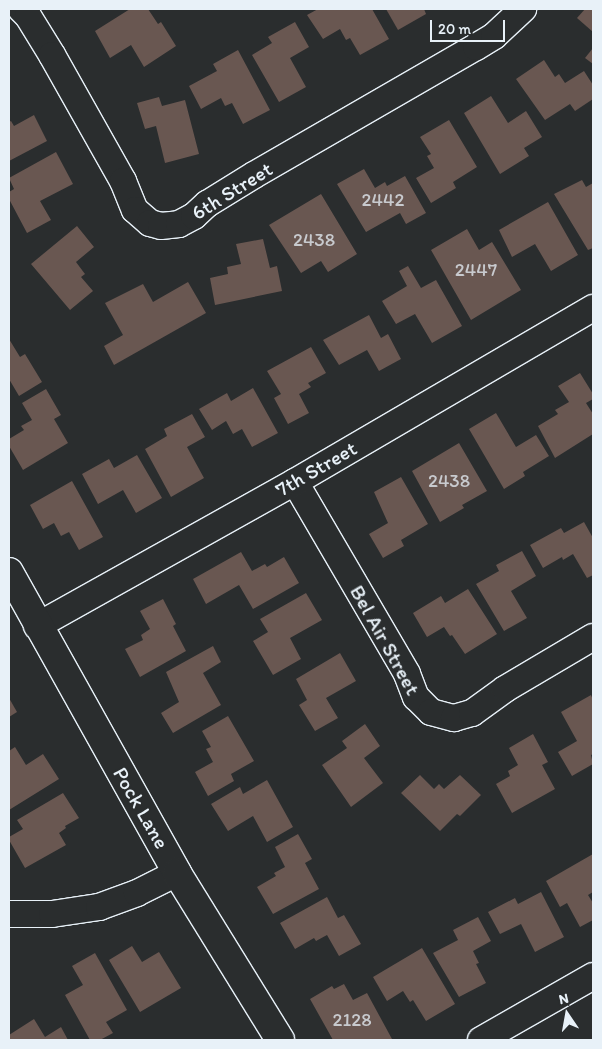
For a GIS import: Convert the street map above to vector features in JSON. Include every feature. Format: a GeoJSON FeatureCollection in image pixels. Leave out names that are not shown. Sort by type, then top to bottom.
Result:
{"type":"FeatureCollection","features":[{"type":"Feature","properties":{"kind":"street","name":"6th Street"},"geometry":{"type":"LineString","coordinates":[[21,9],[28,16],[52,55],[123,181],[135,210],[150,223],[161,226],[179,224],[194,216],[207,204],[254,175],[476,47],[494,36],[523,9]]}},
{"type":"Feature","properties":{"kind":"street","name":"7th Street"},"geometry":{"type":"LineString","coordinates":[[37,626],[295,482],[593,308]]}},
{"type":"Feature","properties":{"kind":"street","name":"Bel Air Street"},"geometry":{"type":"LineString","coordinates":[[295,482],[406,674],[416,697],[430,712],[454,718],[472,713],[505,689],[593,638]]}},
{"type":"Feature","properties":{"kind":"street","name":"Pock Lane"},"geometry":{"type":"LineString","coordinates":[[9,572],[37,626],[177,873],[280,1040]]}},
{"type":"Feature","properties":{"kind":"street"},"geometry":{"type":"LineString","coordinates":[[9,914],[52,914],[99,907],[137,893],[177,873]]}},
{"type":"Feature","properties":{"kind":"street"},"geometry":{"type":"LineString","coordinates":[[481,1040],[593,976]]}},
{"type":"Feature","properties":{"kind":"building"},"geometry":{"type":"Polygon","coordinates":[[[130,9],[148,9],[158,24],[161,22],[176,46],[144,67],[131,45],[110,58],[95,31],[130,9]]]}},
{"type":"Feature","properties":{"kind":"building"},"geometry":{"type":"Polygon","coordinates":[[[318,9],[372,9],[389,39],[360,55],[350,38],[346,40],[340,29],[323,39],[307,15],[318,9]]]}},
{"type":"Feature","properties":{"kind":"building"},"geometry":{"type":"Polygon","coordinates":[[[386,9],[424,9],[426,14],[398,30],[386,9]]]}},
{"type":"Feature","properties":{"kind":"building"},"geometry":{"type":"Polygon","coordinates":[[[585,9],[593,9],[593,32],[577,18],[585,9]]]}},
{"type":"Feature","properties":{"kind":"building"},"geometry":{"type":"Polygon","coordinates":[[[295,22],[309,47],[290,58],[306,87],[279,102],[252,55],[272,43],[268,37],[295,22]]]}},
{"type":"Feature","properties":{"kind":"building"},"geometry":{"type":"Polygon","coordinates":[[[593,48],[593,64],[585,58],[593,48]]]}},
{"type":"Feature","properties":{"kind":"building"},"geometry":{"type":"Polygon","coordinates":[[[238,50],[270,110],[243,124],[232,103],[225,106],[221,98],[201,109],[189,86],[217,71],[213,64],[238,50]]]}},
{"type":"Feature","properties":{"kind":"building"},"geometry":{"type":"Polygon","coordinates":[[[544,60],[555,77],[559,74],[565,83],[584,71],[593,85],[593,99],[575,111],[570,104],[545,120],[516,79],[544,60]]]}},
{"type":"Feature","properties":{"kind":"building"},"geometry":{"type":"Polygon","coordinates":[[[491,96],[508,123],[526,111],[542,137],[524,148],[529,156],[500,174],[464,113],[491,96]]]}},
{"type":"Feature","properties":{"kind":"building"},"geometry":{"type":"Polygon","coordinates":[[[159,97],[162,106],[185,100],[199,154],[165,163],[156,126],[145,129],[137,103],[159,97]]]}},
{"type":"Feature","properties":{"kind":"building"},"geometry":{"type":"Polygon","coordinates":[[[34,115],[47,141],[9,161],[9,122],[11,121],[14,126],[34,115]]]}},
{"type":"Feature","properties":{"kind":"building"},"geometry":{"type":"Polygon","coordinates":[[[449,120],[477,167],[453,182],[456,188],[431,203],[416,178],[434,168],[427,156],[431,154],[420,137],[449,120]]]}},
{"type":"Feature","properties":{"kind":"building"},"geometry":{"type":"Polygon","coordinates":[[[56,152],[73,184],[40,201],[51,220],[27,233],[9,199],[9,192],[14,189],[9,178],[56,152]]]}},
{"type":"Feature","properties":{"kind":"building"},"geometry":{"type":"Polygon","coordinates":[[[364,169],[375,188],[385,182],[387,186],[405,176],[426,213],[406,224],[400,213],[366,232],[337,184],[364,169]]]}},
{"type":"Feature","properties":{"kind":"building"},"geometry":{"type":"Polygon","coordinates":[[[582,180],[586,187],[593,183],[593,248],[588,250],[554,194],[582,180]]]}},
{"type":"Feature","properties":{"kind":"building"},"geometry":{"type":"Polygon","coordinates":[[[321,194],[357,254],[328,272],[321,261],[301,273],[269,225],[321,194]]]}},
{"type":"Feature","properties":{"kind":"building"},"geometry":{"type":"Polygon","coordinates":[[[548,202],[578,255],[551,271],[535,244],[512,257],[499,230],[548,202]]]}},
{"type":"Feature","properties":{"kind":"building"},"geometry":{"type":"Polygon","coordinates":[[[77,226],[94,247],[76,262],[85,274],[81,277],[93,291],[70,310],[31,264],[77,226]]]}},
{"type":"Feature","properties":{"kind":"building"},"geometry":{"type":"Polygon","coordinates":[[[467,229],[479,250],[492,242],[521,290],[471,320],[431,250],[467,229]]]}},
{"type":"Feature","properties":{"kind":"building"},"geometry":{"type":"Polygon","coordinates":[[[263,239],[270,268],[277,266],[282,291],[215,305],[210,278],[228,274],[227,267],[241,264],[236,244],[263,239]]]}},
{"type":"Feature","properties":{"kind":"building"},"geometry":{"type":"Polygon","coordinates":[[[408,266],[421,288],[436,280],[462,326],[432,343],[415,314],[396,324],[382,301],[407,286],[399,271],[408,266]]]}},
{"type":"Feature","properties":{"kind":"building"},"geometry":{"type":"Polygon","coordinates":[[[188,282],[206,313],[114,365],[104,346],[123,335],[105,303],[143,284],[153,302],[188,282]]]}},
{"type":"Feature","properties":{"kind":"building"},"geometry":{"type":"Polygon","coordinates":[[[369,315],[381,338],[388,334],[401,359],[379,371],[367,350],[339,365],[323,340],[369,315]]]}},
{"type":"Feature","properties":{"kind":"building"},"geometry":{"type":"Polygon","coordinates":[[[9,339],[20,357],[25,354],[42,382],[19,396],[9,379],[9,339]]]}},
{"type":"Feature","properties":{"kind":"building"},"geometry":{"type":"Polygon","coordinates":[[[311,347],[326,373],[308,383],[311,387],[299,394],[309,413],[288,424],[274,398],[281,394],[267,371],[311,347]]]}},
{"type":"Feature","properties":{"kind":"building"},"geometry":{"type":"Polygon","coordinates":[[[580,373],[593,394],[593,399],[586,403],[593,414],[593,434],[555,458],[538,426],[558,414],[555,410],[569,402],[558,386],[580,373]]]}},
{"type":"Feature","properties":{"kind":"building"},"geometry":{"type":"Polygon","coordinates":[[[253,388],[278,433],[252,447],[242,429],[233,434],[226,421],[212,430],[199,409],[227,393],[231,401],[253,388]]]}},
{"type":"Feature","properties":{"kind":"building"},"geometry":{"type":"Polygon","coordinates":[[[46,389],[61,415],[54,419],[68,443],[23,470],[9,446],[9,439],[24,430],[21,426],[32,420],[22,403],[46,389]]]}},
{"type":"Feature","properties":{"kind":"building"},"geometry":{"type":"Polygon","coordinates":[[[496,413],[516,447],[536,435],[549,456],[523,472],[525,476],[504,489],[469,429],[496,413]]]}},
{"type":"Feature","properties":{"kind":"building"},"geometry":{"type":"Polygon","coordinates":[[[192,414],[205,437],[187,447],[204,478],[171,497],[145,449],[167,436],[164,429],[192,414]]]}},
{"type":"Feature","properties":{"kind":"building"},"geometry":{"type":"Polygon","coordinates":[[[459,443],[487,491],[462,505],[464,508],[440,522],[412,471],[459,443]]]}},
{"type":"Feature","properties":{"kind":"building"},"geometry":{"type":"Polygon","coordinates":[[[137,455],[162,498],[136,513],[123,490],[98,504],[82,474],[109,459],[114,468],[137,455]]]}},
{"type":"Feature","properties":{"kind":"building"},"geometry":{"type":"Polygon","coordinates":[[[401,477],[428,524],[401,540],[404,546],[383,558],[369,534],[388,523],[374,492],[401,477]]]}},
{"type":"Feature","properties":{"kind":"building"},"geometry":{"type":"Polygon","coordinates":[[[72,481],[103,537],[79,550],[69,532],[61,536],[54,523],[43,529],[30,505],[72,481]]]}},
{"type":"Feature","properties":{"kind":"building"},"geometry":{"type":"Polygon","coordinates":[[[584,522],[593,538],[593,575],[587,578],[573,554],[563,560],[562,557],[543,568],[530,545],[561,528],[564,533],[584,522]]]}},
{"type":"Feature","properties":{"kind":"building"},"geometry":{"type":"Polygon","coordinates":[[[522,551],[536,576],[511,591],[527,618],[504,631],[476,584],[499,571],[496,565],[522,551]]]}},
{"type":"Feature","properties":{"kind":"building"},"geometry":{"type":"Polygon","coordinates":[[[241,552],[252,571],[265,564],[267,567],[284,557],[299,583],[253,609],[239,585],[206,604],[193,579],[241,552]]]}},
{"type":"Feature","properties":{"kind":"building"},"geometry":{"type":"Polygon","coordinates":[[[468,589],[497,634],[465,654],[444,627],[427,637],[413,613],[441,596],[445,603],[468,589]]]}},
{"type":"Feature","properties":{"kind":"building"},"geometry":{"type":"Polygon","coordinates":[[[306,593],[322,620],[290,638],[301,659],[273,675],[253,641],[268,632],[260,619],[306,593]]]}},
{"type":"Feature","properties":{"kind":"building"},"geometry":{"type":"Polygon","coordinates":[[[163,599],[176,624],[173,626],[186,651],[140,677],[125,649],[143,640],[141,635],[150,629],[140,611],[163,599]]]}},
{"type":"Feature","properties":{"kind":"building"},"geometry":{"type":"Polygon","coordinates":[[[213,646],[221,662],[203,673],[221,705],[173,733],[161,713],[179,702],[166,672],[213,646]]]}},
{"type":"Feature","properties":{"kind":"building"},"geometry":{"type":"Polygon","coordinates":[[[340,653],[356,681],[326,698],[338,718],[315,731],[299,705],[307,700],[296,679],[340,653]]]}},
{"type":"Feature","properties":{"kind":"building"},"geometry":{"type":"Polygon","coordinates":[[[591,695],[593,700],[593,754],[591,755],[593,764],[572,776],[558,752],[577,741],[561,712],[591,695]]]}},
{"type":"Feature","properties":{"kind":"building"},"geometry":{"type":"Polygon","coordinates":[[[9,698],[17,712],[9,717],[9,698]]]}},
{"type":"Feature","properties":{"kind":"building"},"geometry":{"type":"Polygon","coordinates":[[[228,716],[254,761],[231,774],[234,781],[208,796],[195,772],[213,762],[206,749],[211,747],[202,731],[228,716]]]}},
{"type":"Feature","properties":{"kind":"building"},"geometry":{"type":"Polygon","coordinates":[[[365,724],[380,746],[364,758],[383,783],[351,807],[322,765],[347,748],[342,741],[365,724]]]}},
{"type":"Feature","properties":{"kind":"building"},"geometry":{"type":"Polygon","coordinates":[[[533,734],[548,762],[542,765],[555,789],[512,813],[496,784],[510,776],[508,771],[518,765],[509,748],[533,734]]]}},
{"type":"Feature","properties":{"kind":"building"},"geometry":{"type":"Polygon","coordinates":[[[15,747],[26,765],[43,754],[59,779],[9,810],[9,751],[15,747]]]}},
{"type":"Feature","properties":{"kind":"building"},"geometry":{"type":"Polygon","coordinates":[[[420,775],[434,789],[439,784],[444,789],[460,775],[481,795],[460,816],[457,814],[440,831],[401,793],[420,775]]]}},
{"type":"Feature","properties":{"kind":"building"},"geometry":{"type":"Polygon","coordinates":[[[267,780],[293,827],[267,842],[253,816],[228,831],[211,804],[240,787],[243,794],[267,780]]]}},
{"type":"Feature","properties":{"kind":"building"},"geometry":{"type":"Polygon","coordinates":[[[63,793],[79,818],[65,826],[66,828],[59,833],[66,845],[25,868],[9,840],[9,837],[23,829],[17,820],[63,793]]]}},
{"type":"Feature","properties":{"kind":"building"},"geometry":{"type":"Polygon","coordinates":[[[298,834],[312,859],[305,863],[319,889],[273,914],[257,887],[276,876],[274,873],[285,867],[275,847],[298,834]]]}},
{"type":"Feature","properties":{"kind":"building"},"geometry":{"type":"Polygon","coordinates":[[[593,854],[593,892],[588,895],[593,903],[593,920],[580,927],[567,903],[560,907],[546,881],[593,854]]]}},
{"type":"Feature","properties":{"kind":"building"},"geometry":{"type":"Polygon","coordinates":[[[541,892],[564,937],[535,952],[521,924],[500,934],[488,912],[515,898],[518,904],[541,892]]]}},
{"type":"Feature","properties":{"kind":"building"},"geometry":{"type":"Polygon","coordinates":[[[327,897],[338,918],[344,915],[361,944],[339,956],[327,935],[316,941],[314,938],[295,949],[280,923],[327,897]]]}},
{"type":"Feature","properties":{"kind":"building"},"geometry":{"type":"Polygon","coordinates":[[[478,917],[491,941],[473,951],[479,963],[476,964],[486,983],[459,997],[433,953],[458,940],[453,930],[478,917]]]}},
{"type":"Feature","properties":{"kind":"building"},"geometry":{"type":"Polygon","coordinates":[[[132,946],[142,962],[159,952],[181,988],[140,1012],[109,960],[132,946]]]}},
{"type":"Feature","properties":{"kind":"building"},"geometry":{"type":"Polygon","coordinates":[[[422,948],[455,1004],[426,1021],[413,1000],[410,1002],[403,991],[387,1001],[373,977],[422,948]]]}},
{"type":"Feature","properties":{"kind":"building"},"geometry":{"type":"Polygon","coordinates":[[[95,953],[127,1010],[106,1022],[113,1033],[100,1040],[90,1040],[65,995],[83,985],[72,966],[95,953]]]}},
{"type":"Feature","properties":{"kind":"building"},"geometry":{"type":"Polygon","coordinates":[[[344,984],[353,1000],[367,993],[392,1039],[333,1040],[310,999],[332,986],[334,989],[344,984]]]}},
{"type":"Feature","properties":{"kind":"building"},"geometry":{"type":"Polygon","coordinates":[[[34,1019],[45,1037],[61,1027],[68,1040],[10,1040],[9,1035],[34,1019]]]}}]}
